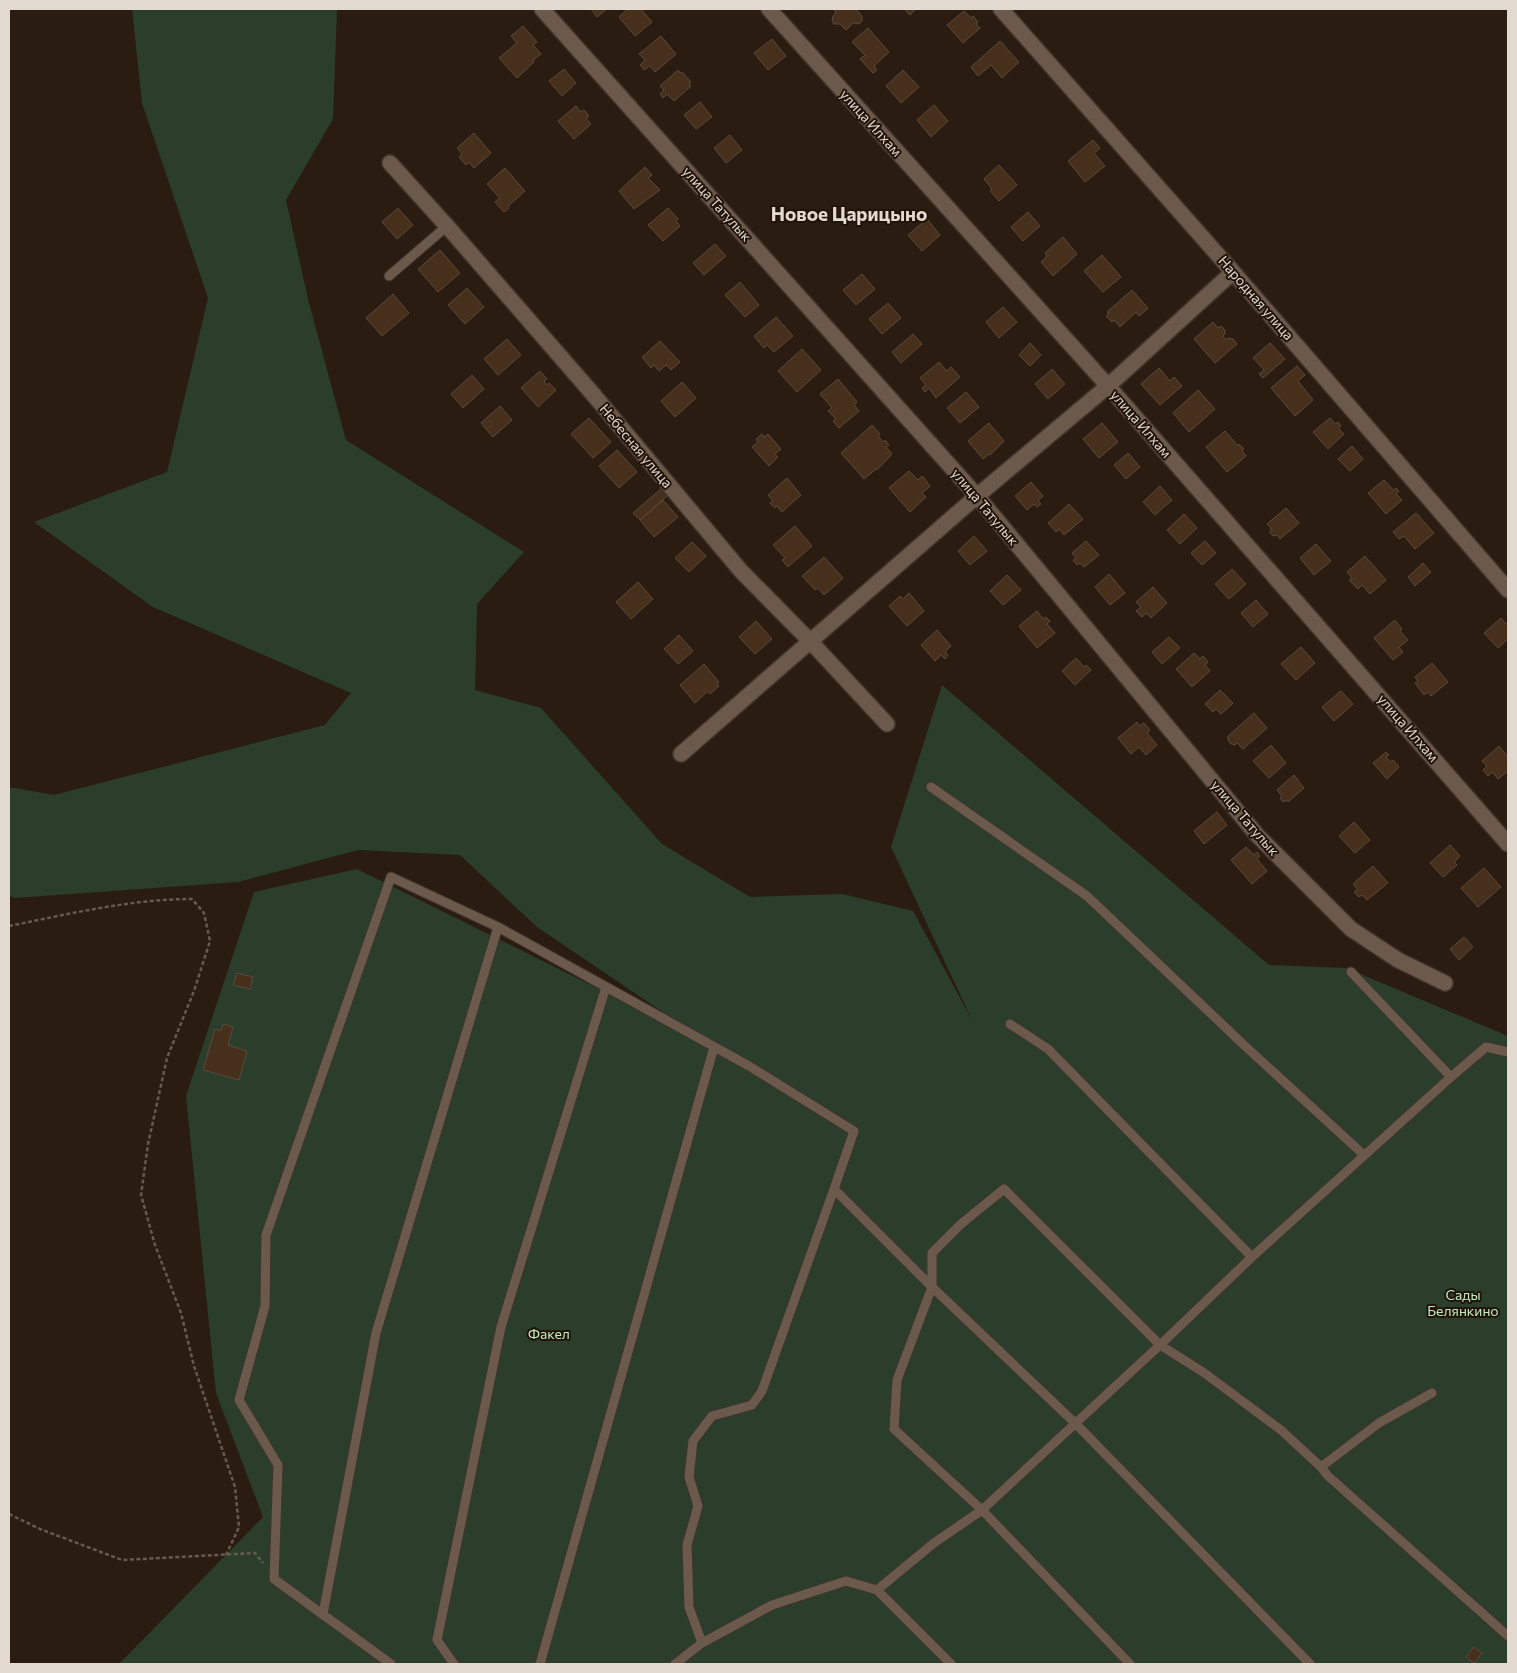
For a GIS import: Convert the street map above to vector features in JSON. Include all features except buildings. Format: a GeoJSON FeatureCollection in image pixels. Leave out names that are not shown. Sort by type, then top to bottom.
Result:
{"type":"FeatureCollection","features":[{"type":"Feature","properties":{"kind":"street","name":"улица Татулык"},"geometry":{"type":"LineString","coordinates":[[542,9],[977,496],[1258,835],[1351,929],[1398,960],[1445,983]]}},
{"type":"Feature","properties":{"kind":"street","name":"улица Илхам"},"geometry":{"type":"LineString","coordinates":[[769,9],[1108,386],[1508,844]]}},
{"type":"Feature","properties":{"kind":"street","name":"Народная улица"},"geometry":{"type":"LineString","coordinates":[[1001,9],[1233,272],[1508,590]]}},
{"type":"Feature","properties":{"kind":"street","name":"Небесная улица"},"geometry":{"type":"LineString","coordinates":[[390,163],[592,393],[741,571],[810,641],[887,724]]}},
{"type":"Feature","properties":{"kind":"street"},"geometry":{"type":"LineString","coordinates":[[681,754],[977,496],[1108,386],[1233,272]]}},
{"type":"Feature","properties":{"kind":"lane"},"geometry":{"type":"LineString","coordinates":[[389,276],[447,226]]}},
{"type":"Feature","properties":{"kind":"lane"},"geometry":{"type":"LineString","coordinates":[[930,787],[1087,896],[1245,1046],[1364,1155]]}},
{"type":"Feature","properties":{"kind":"lane"},"geometry":{"type":"LineString","coordinates":[[391,1664],[274,1578],[278,1465],[239,1400],[265,1306],[266,1234],[391,877],[498,926],[749,1066],[854,1131],[762,1391],[752,1405],[712,1416],[693,1441],[689,1477],[698,1506],[687,1545],[689,1607],[702,1644]]}},
{"type":"Feature","properties":{"kind":"lane"},"geometry":{"type":"LineString","coordinates":[[323,1614],[376,1333],[498,926]]}},
{"type":"Feature","properties":{"kind":"lane"},"geometry":{"type":"LineString","coordinates":[[1351,972],[1451,1077]]}},
{"type":"Feature","properties":{"kind":"lane"},"geometry":{"type":"LineString","coordinates":[[454,1664],[437,1640],[501,1327],[606,987]]}},
{"type":"Feature","properties":{"kind":"lane"},"geometry":{"type":"LineString","coordinates":[[1010,1024],[1048,1049],[1252,1257]]}},
{"type":"Feature","properties":{"kind":"lane"},"geometry":{"type":"LineString","coordinates":[[540,1664],[714,1047]]}},
{"type":"Feature","properties":{"kind":"lane"},"geometry":{"type":"LineString","coordinates":[[877,1590],[934,1543],[982,1510],[1160,1346],[1252,1257],[1486,1047],[1508,1052]]}},
{"type":"Feature","properties":{"kind":"lane"},"geometry":{"type":"LineString","coordinates":[[834,1189],[1076,1424],[1310,1664]]}},
{"type":"Feature","properties":{"kind":"lane"},"geometry":{"type":"LineString","coordinates":[[1130,1664],[982,1510],[894,1429],[897,1380],[932,1286],[932,1253],[961,1224],[1004,1189],[1160,1346],[1203,1372],[1281,1430],[1321,1466],[1328,1476],[1508,1636]]}},
{"type":"Feature","properties":{"kind":"lane"},"geometry":{"type":"LineString","coordinates":[[1321,1466],[1379,1423],[1432,1393]]}},
{"type":"Feature","properties":{"kind":"lane"},"geometry":{"type":"LineString","coordinates":[[675,1664],[702,1644],[772,1605],[846,1580],[877,1590],[951,1664]]}},
{"type":"Feature","properties":{"kind":"path"},"geometry":{"type":"LineString","coordinates":[[9,926],[76,912],[168,899],[192,899],[204,913],[210,941],[194,991],[167,1058],[148,1144],[140,1195],[155,1245],[181,1313],[194,1366],[235,1488],[239,1527],[226,1555]]}},
{"type":"Feature","properties":{"kind":"path"},"geometry":{"type":"LineString","coordinates":[[9,1514],[122,1560],[255,1553],[274,1578]]}},
{"type":"Feature","properties":{"kind":"green space","name":"Факел"},"geometry":{"type":"Polygon","coordinates":[[[132,9],[337,9],[333,119],[286,200],[308,299],[346,440],[524,552],[477,604],[475,690],[541,708],[662,844],[750,897],[842,894],[913,911],[973,1022],[891,847],[942,685],[1269,965],[1346,968],[1508,1036],[1508,1664],[119,1664],[263,1517],[216,1393],[186,1096],[254,892],[357,869],[710,1044],[537,927],[460,855],[358,850],[238,882],[15,898],[9,896],[9,787],[54,795],[325,725],[351,693],[153,607],[34,522],[167,472],[208,298],[142,103],[132,9]]]}},
{"type":"Feature","properties":{"kind":"district","name":"Новое Царицыно"},"geometry":{"type":"Point","coordinates":[849,214]}},
{"type":"Feature","properties":{"kind":"park label","name":"Сады Белянкино"},"geometry":{"type":"Point","coordinates":[1463,1304]}}]}
